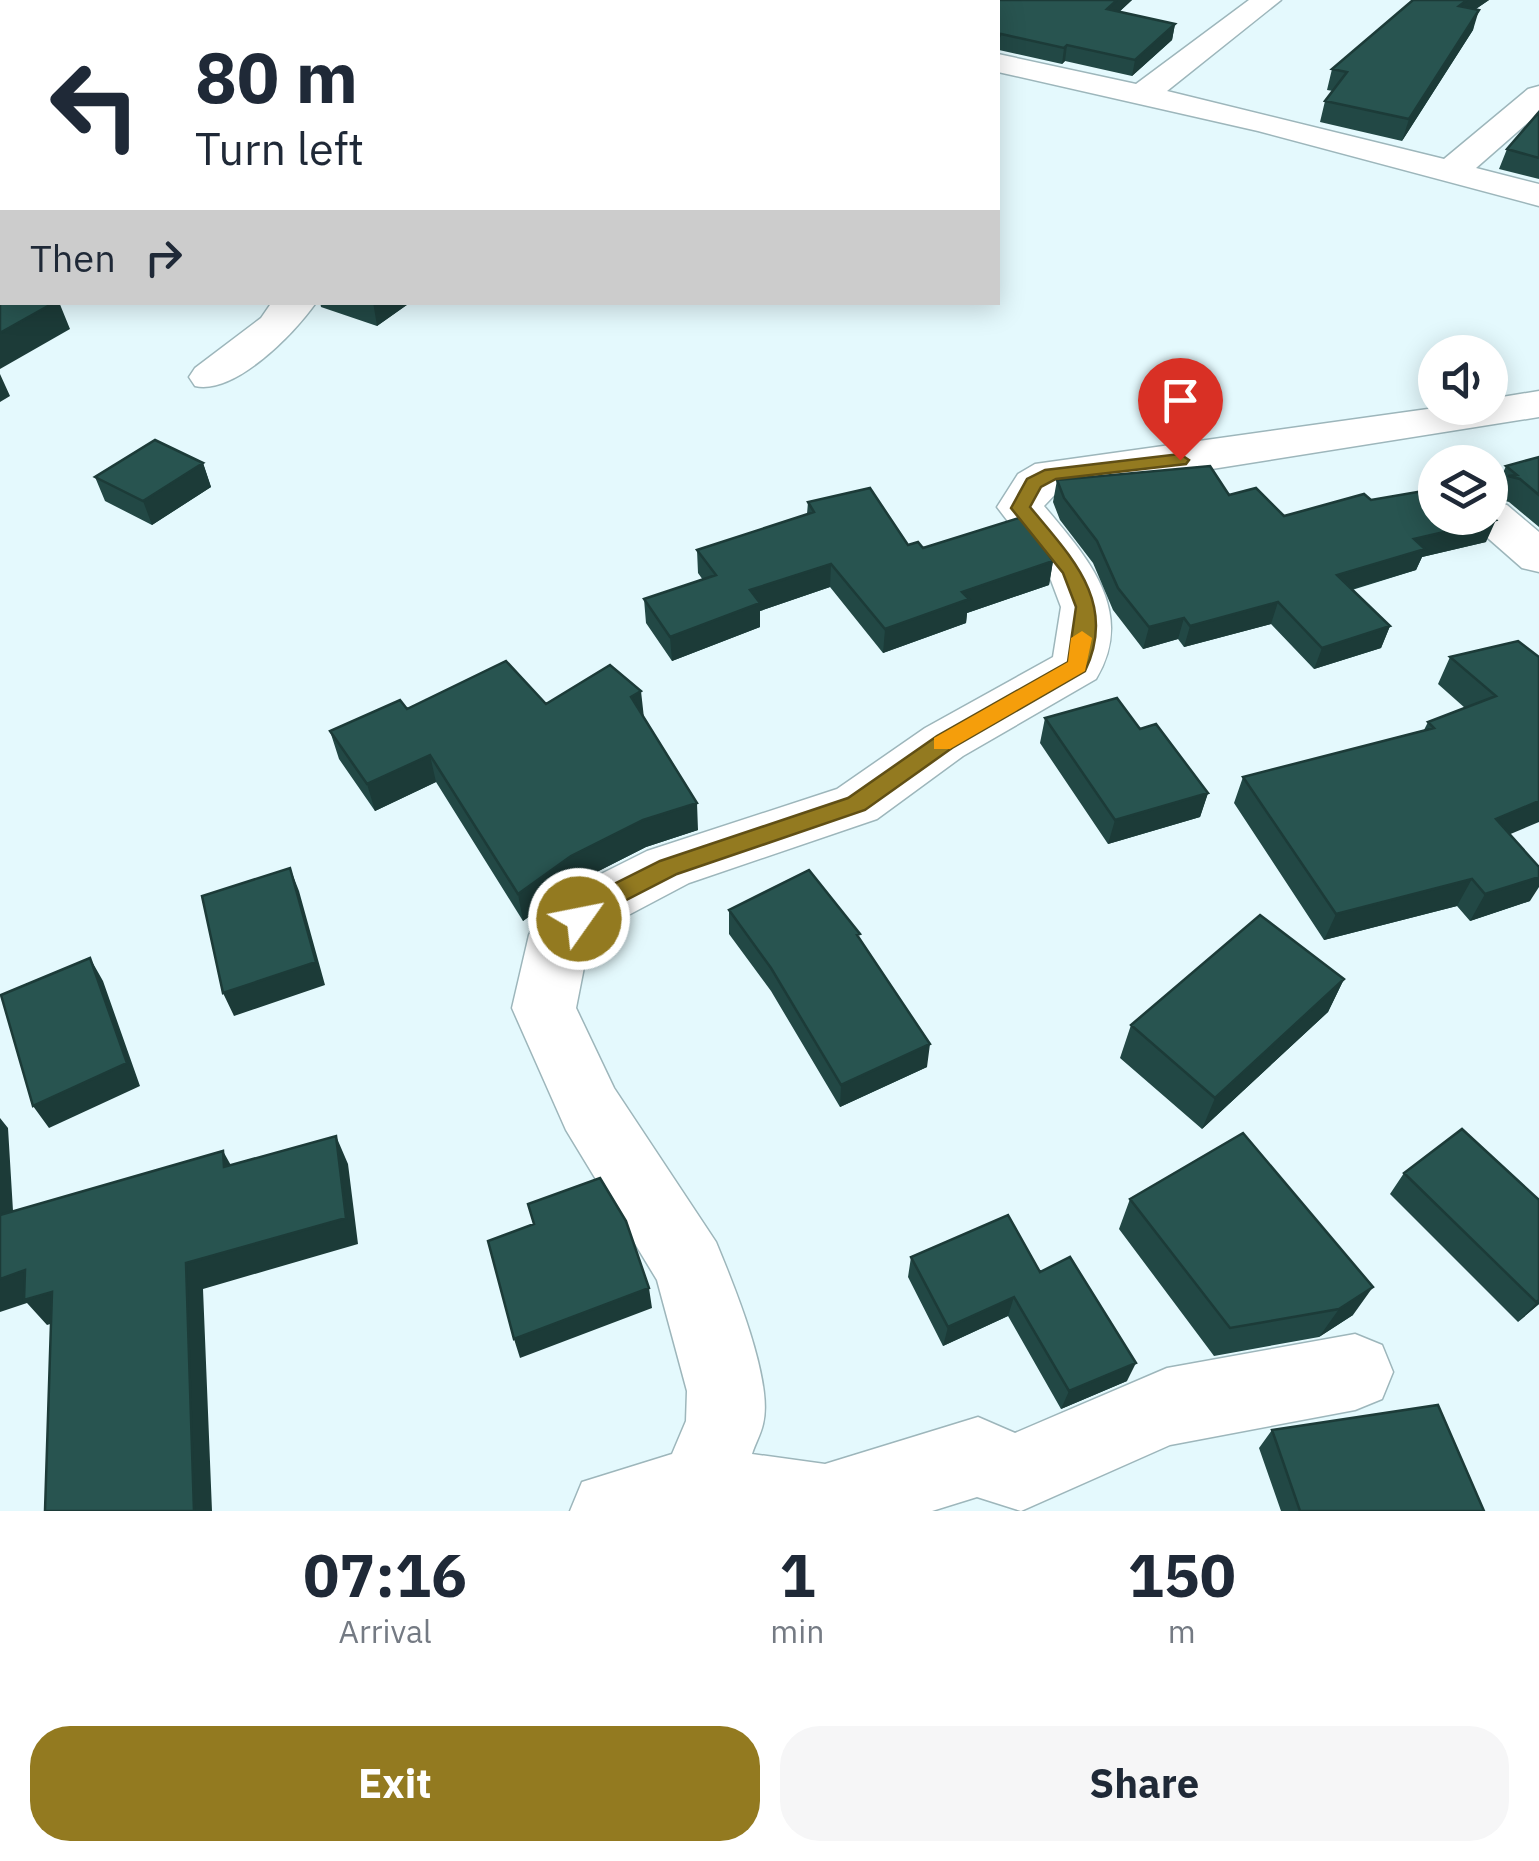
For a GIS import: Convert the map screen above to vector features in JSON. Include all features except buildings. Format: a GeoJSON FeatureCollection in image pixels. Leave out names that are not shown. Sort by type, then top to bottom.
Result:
{"type":"FeatureCollection","features":[{"type":"Feature","properties":{"kind":"street"},"geometry":{"type":"LineString","coordinates":[[1142,95],[1267,0]]}},
{"type":"Feature","properties":{"kind":"street"},"geometry":{"type":"LineString","coordinates":[[1000,63],[1142,95],[1539,195]]}},
{"type":"Feature","properties":{"kind":"street"},"geometry":{"type":"LineString","coordinates":[[1450,172],[1539,96]]}},
{"type":"Feature","properties":{"kind":"street"},"geometry":{"type":"LineString","coordinates":[[210,376],[275,327],[294,305]]}},
{"type":"Feature","properties":{"kind":"street"},"geometry":{"type":"LineString","coordinates":[[698,1487],[725,1423],[726,1391],[690,1267],[590,1109],[544,1008],[560,935],[598,903],[668,868],[857,804],[944,742],[1078,666],[1086,607],[1072,571],[1020,508],[1034,484],[1052,474],[1391,429],[1539,404]]}},
{"type":"Feature","properties":{"kind":"street"},"geometry":{"type":"LineString","coordinates":[[1391,429],[1418,452]]}},
{"type":"Feature","properties":{"kind":"street"},"geometry":{"type":"LineString","coordinates":[[1508,530],[1539,557]]}},
{"type":"Feature","properties":{"kind":"street"},"geometry":{"type":"LineString","coordinates":[[611,1511],[698,1487],[825,1504],[978,1457],[1016,1473],[1167,1407],[1355,1372]]}},
{"type":"Feature","properties":{"kind":"slow traffic"},"geometry":{"type":"LineString","coordinates":[[942,743],[1078,666],[1082,638]]}},
{"type":"Feature","properties":{"kind":"route"},"geometry":{"type":"LineString","coordinates":[[579,919],[598,903],[668,868],[857,804],[944,742],[1078,666],[1086,607],[1072,571],[1020,508],[1034,484],[1052,474],[1180,460]]}}]}
